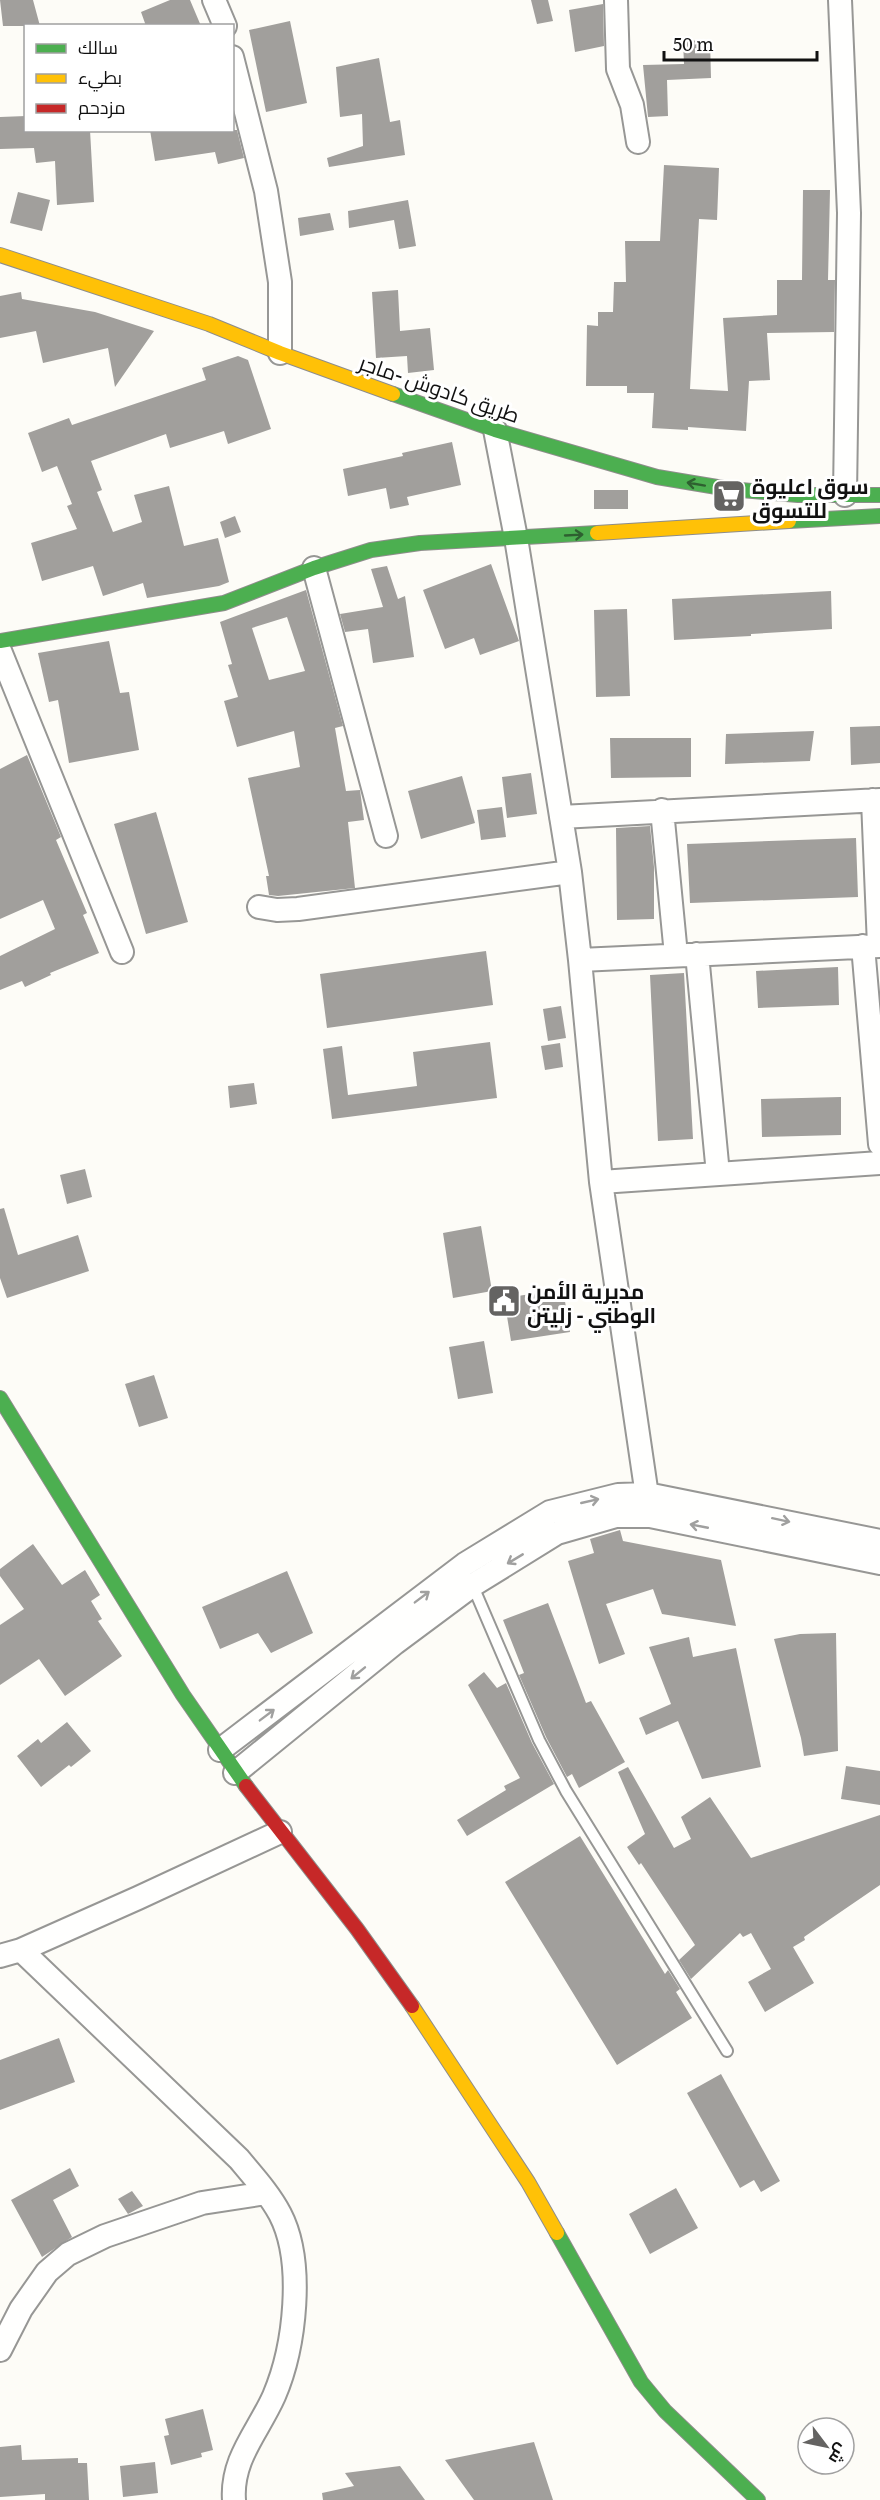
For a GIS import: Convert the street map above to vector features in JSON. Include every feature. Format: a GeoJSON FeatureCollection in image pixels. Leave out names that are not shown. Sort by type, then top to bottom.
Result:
{"type":"FeatureCollection","features":[{"type":"Feature","properties":{"kind":"main road","name":"طريق كادوش -ماجر"},"geometry":{"type":"LineString","coordinates":[[0,255],[209,324],[280,353],[495,430],[657,477],[729,489],[798,495],[880,495]]}},
{"type":"Feature","properties":{"kind":"main road"},"geometry":{"type":"LineString","coordinates":[[0,642],[224,603],[314,568],[381,548],[420,543],[880,516]]}},
{"type":"Feature","properties":{"kind":"main road"},"geometry":{"type":"LineString","coordinates":[[0,1398],[177,1686],[220,1750],[280,1832],[357,1929],[423,2022],[528,2182],[641,2382],[665,2410],[758,2500]]}},
{"type":"Feature","properties":{"kind":"street"},"geometry":{"type":"LineString","coordinates":[[214,0],[224,24]]}},
{"type":"Feature","properties":{"kind":"street"},"geometry":{"type":"LineString","coordinates":[[616,0],[618,69],[632,105],[638,142]]}},
{"type":"Feature","properties":{"kind":"street"},"geometry":{"type":"LineString","coordinates":[[840,0],[849,213],[845,495]]}},
{"type":"Feature","properties":{"kind":"street"},"geometry":{"type":"LineString","coordinates":[[234,65],[266,191],[280,282],[280,353]]}},
{"type":"Feature","properties":{"kind":"street"},"geometry":{"type":"LineString","coordinates":[[495,430],[516,538],[570,872],[601,1182],[649,1505]]}},
{"type":"Feature","properties":{"kind":"street"},"geometry":{"type":"LineString","coordinates":[[314,568],[386,836]]}},
{"type":"Feature","properties":{"kind":"street"},"geometry":{"type":"LineString","coordinates":[[0,651],[122,952]]}},
{"type":"Feature","properties":{"kind":"street"},"geometry":{"type":"LineString","coordinates":[[561,817],[876,800],[874,946],[880,1144]]}},
{"type":"Feature","properties":{"kind":"street"},"geometry":{"type":"LineString","coordinates":[[662,810],[687,955],[718,1174]]}},
{"type":"Feature","properties":{"kind":"street"},"geometry":{"type":"LineString","coordinates":[[259,907],[277,910],[298,909],[570,872]]}},
{"type":"Feature","properties":{"kind":"street"},"geometry":{"type":"LineString","coordinates":[[580,960],[874,946]]}},
{"type":"Feature","properties":{"kind":"street"},"geometry":{"type":"LineString","coordinates":[[601,1182],[880,1163]]}},
{"type":"Feature","properties":{"kind":"street"},"geometry":{"type":"LineString","coordinates":[[649,1505],[880,1563]]}},
{"type":"Feature","properties":{"kind":"street"},"geometry":{"type":"LineString","coordinates":[[220,1750],[469,1574],[557,1533],[649,1505],[880,1541]]}},
{"type":"Feature","properties":{"kind":"street"},"geometry":{"type":"LineString","coordinates":[[236,1773],[395,1643],[469,1574]]}},
{"type":"Feature","properties":{"kind":"street"},"geometry":{"type":"LineString","coordinates":[[234,2500],[232,2483],[237,2465],[273,2396],[284,2367],[295,2289],[291,2241],[280,2214],[239,2159],[10,1953],[280,1832]]}},
{"type":"Feature","properties":{"kind":"street"},"geometry":{"type":"LineString","coordinates":[[0,2350],[21,2309],[47,2272],[68,2254],[105,2236],[202,2203],[266,2193]]}},
{"type":"Feature","properties":{"kind":"lane"},"geometry":{"type":"LineString","coordinates":[[469,1574],[539,1740],[566,1791],[727,2051]]}},
{"type":"Feature","properties":{"kind":"building"},"geometry":{"type":"Polygon","coordinates":[[[0,0],[33,0],[39,24],[3,26],[0,0]]]}},
{"type":"Feature","properties":{"kind":"building"},"geometry":{"type":"Polygon","coordinates":[[[170,0],[190,0],[200,24],[145,24],[141,12],[170,0]]]}},
{"type":"Feature","properties":{"kind":"building"},"geometry":{"type":"Polygon","coordinates":[[[531,0],[548,0],[553,21],[537,24],[531,0]]]}},
{"type":"Feature","properties":{"kind":"building"},"geometry":{"type":"Polygon","coordinates":[[[603,4],[604,46],[575,52],[569,10],[603,4]]]}},
{"type":"Feature","properties":{"kind":"building"},"geometry":{"type":"Polygon","coordinates":[[[290,21],[307,103],[266,112],[249,30],[290,21]]]}},
{"type":"Feature","properties":{"kind":"building"},"geometry":{"type":"Polygon","coordinates":[[[710,40],[711,78],[667,80],[668,116],[648,117],[643,65],[684,64],[683,41],[710,40]]]}},
{"type":"Feature","properties":{"kind":"building"},"geometry":{"type":"Polygon","coordinates":[[[379,58],[390,122],[400,120],[405,155],[329,167],[327,158],[363,146],[362,114],[340,117],[336,67],[379,58]]]}},
{"type":"Feature","properties":{"kind":"building"},"geometry":{"type":"Polygon","coordinates":[[[24,116],[24,132],[90,132],[94,202],[57,205],[55,161],[36,163],[34,148],[0,149],[0,117],[24,116]]]}},
{"type":"Feature","properties":{"kind":"building"},"geometry":{"type":"Polygon","coordinates":[[[237,130],[244,158],[218,164],[215,152],[155,161],[150,132],[234,132],[237,130]]]}},
{"type":"Feature","properties":{"kind":"building"},"geometry":{"type":"Polygon","coordinates":[[[664,165],[719,168],[717,220],[699,219],[690,389],[728,391],[723,318],[777,315],[777,280],[802,280],[803,190],[830,190],[828,280],[835,280],[834,332],[767,333],[770,380],[749,381],[746,431],[688,427],[688,430],[652,428],[654,393],[627,393],[627,386],[586,386],[587,325],[598,326],[598,312],[613,312],[614,282],[626,282],[625,241],[660,241],[664,165]]]}},
{"type":"Feature","properties":{"kind":"building"},"geometry":{"type":"Polygon","coordinates":[[[18,192],[50,200],[42,231],[10,223],[18,192]]]}},
{"type":"Feature","properties":{"kind":"building"},"geometry":{"type":"Polygon","coordinates":[[[408,200],[416,246],[399,249],[394,220],[349,228],[348,211],[408,200]]]}},
{"type":"Feature","properties":{"kind":"building"},"geometry":{"type":"Polygon","coordinates":[[[330,213],[334,230],[300,236],[298,218],[330,213]]]}},
{"type":"Feature","properties":{"kind":"building"},"geometry":{"type":"Polygon","coordinates":[[[398,290],[400,331],[430,328],[434,370],[408,373],[407,356],[376,358],[372,292],[398,290]]]}},
{"type":"Feature","properties":{"kind":"building"},"geometry":{"type":"Polygon","coordinates":[[[21,292],[22,299],[95,312],[154,331],[115,387],[108,348],[43,363],[36,331],[0,338],[0,296],[21,292]]]}},
{"type":"Feature","properties":{"kind":"building"},"geometry":{"type":"Polygon","coordinates":[[[238,356],[248,360],[271,429],[228,444],[224,431],[170,448],[166,434],[91,461],[102,490],[97,492],[113,532],[142,522],[134,495],[169,486],[184,546],[218,538],[229,582],[219,586],[147,598],[143,583],[103,596],[93,566],[42,581],[31,543],[77,529],[67,506],[72,504],[57,466],[42,472],[28,433],[69,418],[72,425],[206,380],[202,368],[238,356]]]}},
{"type":"Feature","properties":{"kind":"building"},"geometry":{"type":"Polygon","coordinates":[[[452,442],[461,485],[407,497],[409,505],[390,509],[386,488],[348,496],[343,469],[403,456],[402,453],[452,442]]]}},
{"type":"Feature","properties":{"kind":"building"},"geometry":{"type":"Polygon","coordinates":[[[594,490],[628,490],[628,509],[594,509],[594,490]]]}},
{"type":"Feature","properties":{"kind":"building"},"geometry":{"type":"Polygon","coordinates":[[[235,516],[241,532],[225,538],[220,522],[235,516]]]}},
{"type":"Feature","properties":{"kind":"building"},"geometry":{"type":"Polygon","coordinates":[[[491,564],[519,641],[480,655],[474,638],[445,649],[423,590],[491,564]]]}},
{"type":"Feature","properties":{"kind":"building"},"geometry":{"type":"Polygon","coordinates":[[[387,566],[398,599],[405,596],[414,657],[373,663],[368,629],[345,632],[340,614],[383,607],[371,569],[387,566]]]}},
{"type":"Feature","properties":{"kind":"building"},"geometry":{"type":"Polygon","coordinates":[[[306,590],[343,726],[335,728],[346,791],[360,790],[364,820],[348,822],[355,888],[269,895],[266,876],[269,876],[248,778],[300,767],[294,731],[237,747],[224,701],[238,697],[228,665],[232,664],[220,622],[306,590]],[[287,617],[252,628],[269,680],[305,671],[287,617]]]}},
{"type":"Feature","properties":{"kind":"building"},"geometry":{"type":"Polygon","coordinates":[[[831,591],[832,629],[674,640],[672,599],[831,591]]]}},
{"type":"Feature","properties":{"kind":"building"},"geometry":{"type":"Polygon","coordinates":[[[627,609],[630,696],[596,697],[594,610],[627,609]]]}},
{"type":"Feature","properties":{"kind":"building"},"geometry":{"type":"Polygon","coordinates":[[[109,641],[120,693],[129,692],[139,750],[69,763],[58,700],[49,702],[38,653],[109,641]]]}},
{"type":"Feature","properties":{"kind":"building"},"geometry":{"type":"Polygon","coordinates":[[[880,726],[880,763],[851,765],[850,727],[880,726]]]}},
{"type":"Feature","properties":{"kind":"building"},"geometry":{"type":"Polygon","coordinates":[[[814,731],[810,761],[725,764],[726,734],[814,731]]]}},
{"type":"Feature","properties":{"kind":"building"},"geometry":{"type":"Polygon","coordinates":[[[610,738],[691,738],[691,777],[611,778],[610,738]]]}},
{"type":"Feature","properties":{"kind":"building"},"geometry":{"type":"Polygon","coordinates":[[[27,755],[61,837],[56,840],[87,913],[83,915],[99,953],[50,973],[51,975],[25,987],[22,981],[0,990],[0,956],[55,929],[43,900],[0,919],[0,769],[27,755]]]}},
{"type":"Feature","properties":{"kind":"building"},"geometry":{"type":"Polygon","coordinates":[[[531,773],[537,814],[507,818],[502,777],[531,773]]]}},
{"type":"Feature","properties":{"kind":"building"},"geometry":{"type":"Polygon","coordinates":[[[462,776],[475,823],[421,839],[408,791],[462,776]]]}},
{"type":"Feature","properties":{"kind":"building"},"geometry":{"type":"Polygon","coordinates":[[[502,807],[506,837],[481,840],[477,810],[502,807]]]}},
{"type":"Feature","properties":{"kind":"building"},"geometry":{"type":"Polygon","coordinates":[[[156,812],[188,922],[146,934],[114,824],[156,812]]]}},
{"type":"Feature","properties":{"kind":"building"},"geometry":{"type":"Polygon","coordinates":[[[650,826],[654,867],[654,919],[617,920],[616,828],[650,826]]]}},
{"type":"Feature","properties":{"kind":"building"},"geometry":{"type":"Polygon","coordinates":[[[856,838],[858,897],[690,903],[687,844],[856,838]]]}},
{"type":"Feature","properties":{"kind":"building"},"geometry":{"type":"Polygon","coordinates":[[[486,951],[493,1005],[327,1028],[320,974],[486,951]]]}},
{"type":"Feature","properties":{"kind":"building"},"geometry":{"type":"Polygon","coordinates":[[[838,967],[839,1005],[758,1008],[756,971],[838,967]]]}},
{"type":"Feature","properties":{"kind":"building"},"geometry":{"type":"Polygon","coordinates":[[[684,973],[693,1139],[658,1141],[650,975],[684,973]]]}},
{"type":"Feature","properties":{"kind":"building"},"geometry":{"type":"Polygon","coordinates":[[[561,1006],[566,1038],[548,1041],[543,1009],[561,1006]]]}},
{"type":"Feature","properties":{"kind":"building"},"geometry":{"type":"Polygon","coordinates":[[[490,1042],[497,1098],[332,1119],[323,1049],[342,1046],[348,1095],[417,1086],[413,1052],[490,1042]]]}},
{"type":"Feature","properties":{"kind":"building"},"geometry":{"type":"Polygon","coordinates":[[[560,1043],[563,1067],[545,1070],[541,1046],[560,1043]]]}},
{"type":"Feature","properties":{"kind":"building"},"geometry":{"type":"Polygon","coordinates":[[[254,1083],[257,1104],[230,1108],[228,1086],[254,1083]]]}},
{"type":"Feature","properties":{"kind":"building"},"geometry":{"type":"Polygon","coordinates":[[[841,1097],[841,1135],[762,1137],[761,1099],[841,1097]]]}},
{"type":"Feature","properties":{"kind":"building"},"geometry":{"type":"Polygon","coordinates":[[[85,1169],[92,1197],[67,1204],[60,1175],[85,1169]]]}},
{"type":"Feature","properties":{"kind":"building"},"geometry":{"type":"Polygon","coordinates":[[[4,1208],[18,1255],[78,1235],[89,1271],[7,1298],[0,1278],[0,1209],[4,1208]]]}},
{"type":"Feature","properties":{"kind":"building"},"geometry":{"type":"Polygon","coordinates":[[[481,1226],[492,1291],[453,1298],[443,1233],[481,1226]]]}},
{"type":"Feature","properties":{"kind":"building"},"geometry":{"type":"Polygon","coordinates":[[[563,1289],[570,1332],[511,1341],[504,1298],[563,1289]]]}},
{"type":"Feature","properties":{"kind":"building"},"geometry":{"type":"Polygon","coordinates":[[[484,1341],[493,1393],[458,1399],[449,1347],[484,1341]]]}},
{"type":"Feature","properties":{"kind":"building"},"geometry":{"type":"Polygon","coordinates":[[[154,1375],[168,1418],[139,1427],[125,1384],[154,1375]]]}},
{"type":"Feature","properties":{"kind":"building"},"geometry":{"type":"Polygon","coordinates":[[[620,1530],[623,1541],[721,1560],[736,1626],[662,1614],[653,1589],[606,1604],[625,1654],[599,1664],[568,1561],[594,1553],[590,1539],[620,1530]]]}},
{"type":"Feature","properties":{"kind":"building"},"geometry":{"type":"Polygon","coordinates":[[[33,1544],[62,1585],[85,1570],[100,1595],[91,1601],[102,1619],[98,1621],[122,1656],[65,1696],[39,1659],[0,1685],[0,1625],[24,1609],[0,1576],[0,1569],[33,1544]]]}},
{"type":"Feature","properties":{"kind":"building"},"geometry":{"type":"Polygon","coordinates":[[[287,1571],[313,1633],[271,1653],[258,1633],[220,1649],[202,1607],[287,1571]]]}},
{"type":"Feature","properties":{"kind":"building"},"geometry":{"type":"Polygon","coordinates":[[[548,1603],[586,1703],[591,1701],[625,1762],[579,1788],[572,1774],[567,1777],[546,1737],[519,1675],[524,1673],[503,1620],[548,1603]]]}},
{"type":"Feature","properties":{"kind":"building"},"geometry":{"type":"Polygon","coordinates":[[[836,1633],[838,1751],[804,1756],[774,1639],[800,1634],[836,1633]]]}},
{"type":"Feature","properties":{"kind":"building"},"geometry":{"type":"Polygon","coordinates":[[[689,1637],[693,1657],[736,1648],[761,1767],[702,1779],[678,1721],[646,1735],[639,1718],[671,1704],[649,1647],[689,1637]]]}},
{"type":"Feature","properties":{"kind":"building"},"geometry":{"type":"Polygon","coordinates":[[[484,1672],[497,1688],[506,1683],[532,1743],[554,1784],[467,1836],[457,1820],[506,1790],[504,1786],[520,1778],[468,1685],[484,1672]]]}},
{"type":"Feature","properties":{"kind":"building"},"geometry":{"type":"Polygon","coordinates":[[[67,1722],[91,1751],[41,1787],[17,1756],[38,1739],[41,1743],[67,1722]]]}},
{"type":"Feature","properties":{"kind":"building"},"geometry":{"type":"Polygon","coordinates":[[[846,1766],[880,1771],[880,1805],[841,1799],[846,1766]]]}},
{"type":"Feature","properties":{"kind":"building"},"geometry":{"type":"Polygon","coordinates":[[[628,1767],[674,1848],[691,1839],[681,1817],[710,1797],[751,1858],[880,1815],[880,1885],[793,1947],[814,1983],[765,2012],[748,1982],[771,1969],[751,1933],[743,1937],[740,1933],[691,1979],[679,1960],[695,1945],[641,1863],[639,1865],[627,1847],[645,1834],[618,1772],[628,1767]]]}},
{"type":"Feature","properties":{"kind":"building"},"geometry":{"type":"Polygon","coordinates":[[[580,1836],[665,1974],[668,1970],[680,1989],[676,1992],[692,2018],[617,2065],[505,1882],[580,1836]]]}},
{"type":"Feature","properties":{"kind":"building"},"geometry":{"type":"Polygon","coordinates":[[[59,2038],[75,2082],[0,2110],[0,2060],[59,2038]]]}},
{"type":"Feature","properties":{"kind":"building"},"geometry":{"type":"Polygon","coordinates":[[[721,2074],[780,2181],[761,2192],[754,2180],[740,2188],[687,2093],[721,2074]]]}},
{"type":"Feature","properties":{"kind":"building"},"geometry":{"type":"Polygon","coordinates":[[[70,2168],[79,2186],[53,2200],[72,2237],[42,2257],[11,2200],[70,2168]]]}},
{"type":"Feature","properties":{"kind":"building"},"geometry":{"type":"Polygon","coordinates":[[[676,2188],[698,2228],[650,2254],[629,2214],[676,2188]]]}},
{"type":"Feature","properties":{"kind":"building"},"geometry":{"type":"Polygon","coordinates":[[[132,2191],[143,2206],[128,2214],[118,2199],[132,2191]]]}},
{"type":"Feature","properties":{"kind":"building"},"geometry":{"type":"Polygon","coordinates":[[[203,2409],[213,2450],[201,2453],[202,2457],[171,2465],[164,2436],[169,2435],[165,2419],[203,2409]]]}},
{"type":"Feature","properties":{"kind":"building"},"geometry":{"type":"Polygon","coordinates":[[[534,2442],[553,2500],[474,2500],[445,2460],[534,2442]]]}},
{"type":"Feature","properties":{"kind":"building"},"geometry":{"type":"Polygon","coordinates":[[[21,2445],[22,2460],[78,2458],[78,2463],[87,2463],[89,2500],[45,2500],[45,2494],[0,2497],[0,2447],[21,2445]]]}},
{"type":"Feature","properties":{"kind":"building"},"geometry":{"type":"Polygon","coordinates":[[[155,2462],[158,2493],[123,2497],[120,2466],[155,2462]]]}},
{"type":"Feature","properties":{"kind":"building"},"geometry":{"type":"Polygon","coordinates":[[[400,2466],[425,2500],[323,2500],[322,2493],[354,2486],[345,2473],[400,2466]]]}},
{"type":"Feature","properties":{"kind":"traffic: fast"},"geometry":{"type":"LineString","coordinates":[[393,394],[495,430],[657,477],[729,489],[798,495],[880,495]]}},
{"type":"Feature","properties":{"kind":"traffic: fast"},"geometry":{"type":"LineString","coordinates":[[789,521],[880,516]]}},
{"type":"Feature","properties":{"kind":"traffic: fast"},"geometry":{"type":"LineString","coordinates":[[0,641],[224,603],[314,568],[371,550],[420,543],[597,533]]}},
{"type":"Feature","properties":{"kind":"traffic: fast"},"geometry":{"type":"LineString","coordinates":[[0,1398],[183,1695],[246,1786]]}},
{"type":"Feature","properties":{"kind":"traffic: fast"},"geometry":{"type":"LineString","coordinates":[[557,2233],[641,2382],[665,2411],[758,2500]]}},
{"type":"Feature","properties":{"kind":"traffic: slow"},"geometry":{"type":"LineString","coordinates":[[0,255],[209,324],[280,353],[393,394]]}},
{"type":"Feature","properties":{"kind":"traffic: slow"},"geometry":{"type":"LineString","coordinates":[[597,533],[789,521]]}},
{"type":"Feature","properties":{"kind":"traffic: slow"},"geometry":{"type":"LineString","coordinates":[[412,2006],[528,2182],[557,2233]]}},
{"type":"Feature","properties":{"kind":"traffic: jam"},"geometry":{"type":"LineString","coordinates":[[246,1786],[357,1929],[412,2006]]}},
{"type":"Feature","properties":{"kind":"place","name":"سوق اعليوة للتسوق"},"geometry":{"type":"Point","coordinates":[729,496]}},
{"type":"Feature","properties":{"kind":"place","name":"مديرية الأمن الوطني - زليتن"},"geometry":{"type":"Point","coordinates":[504,1301]}}]}
